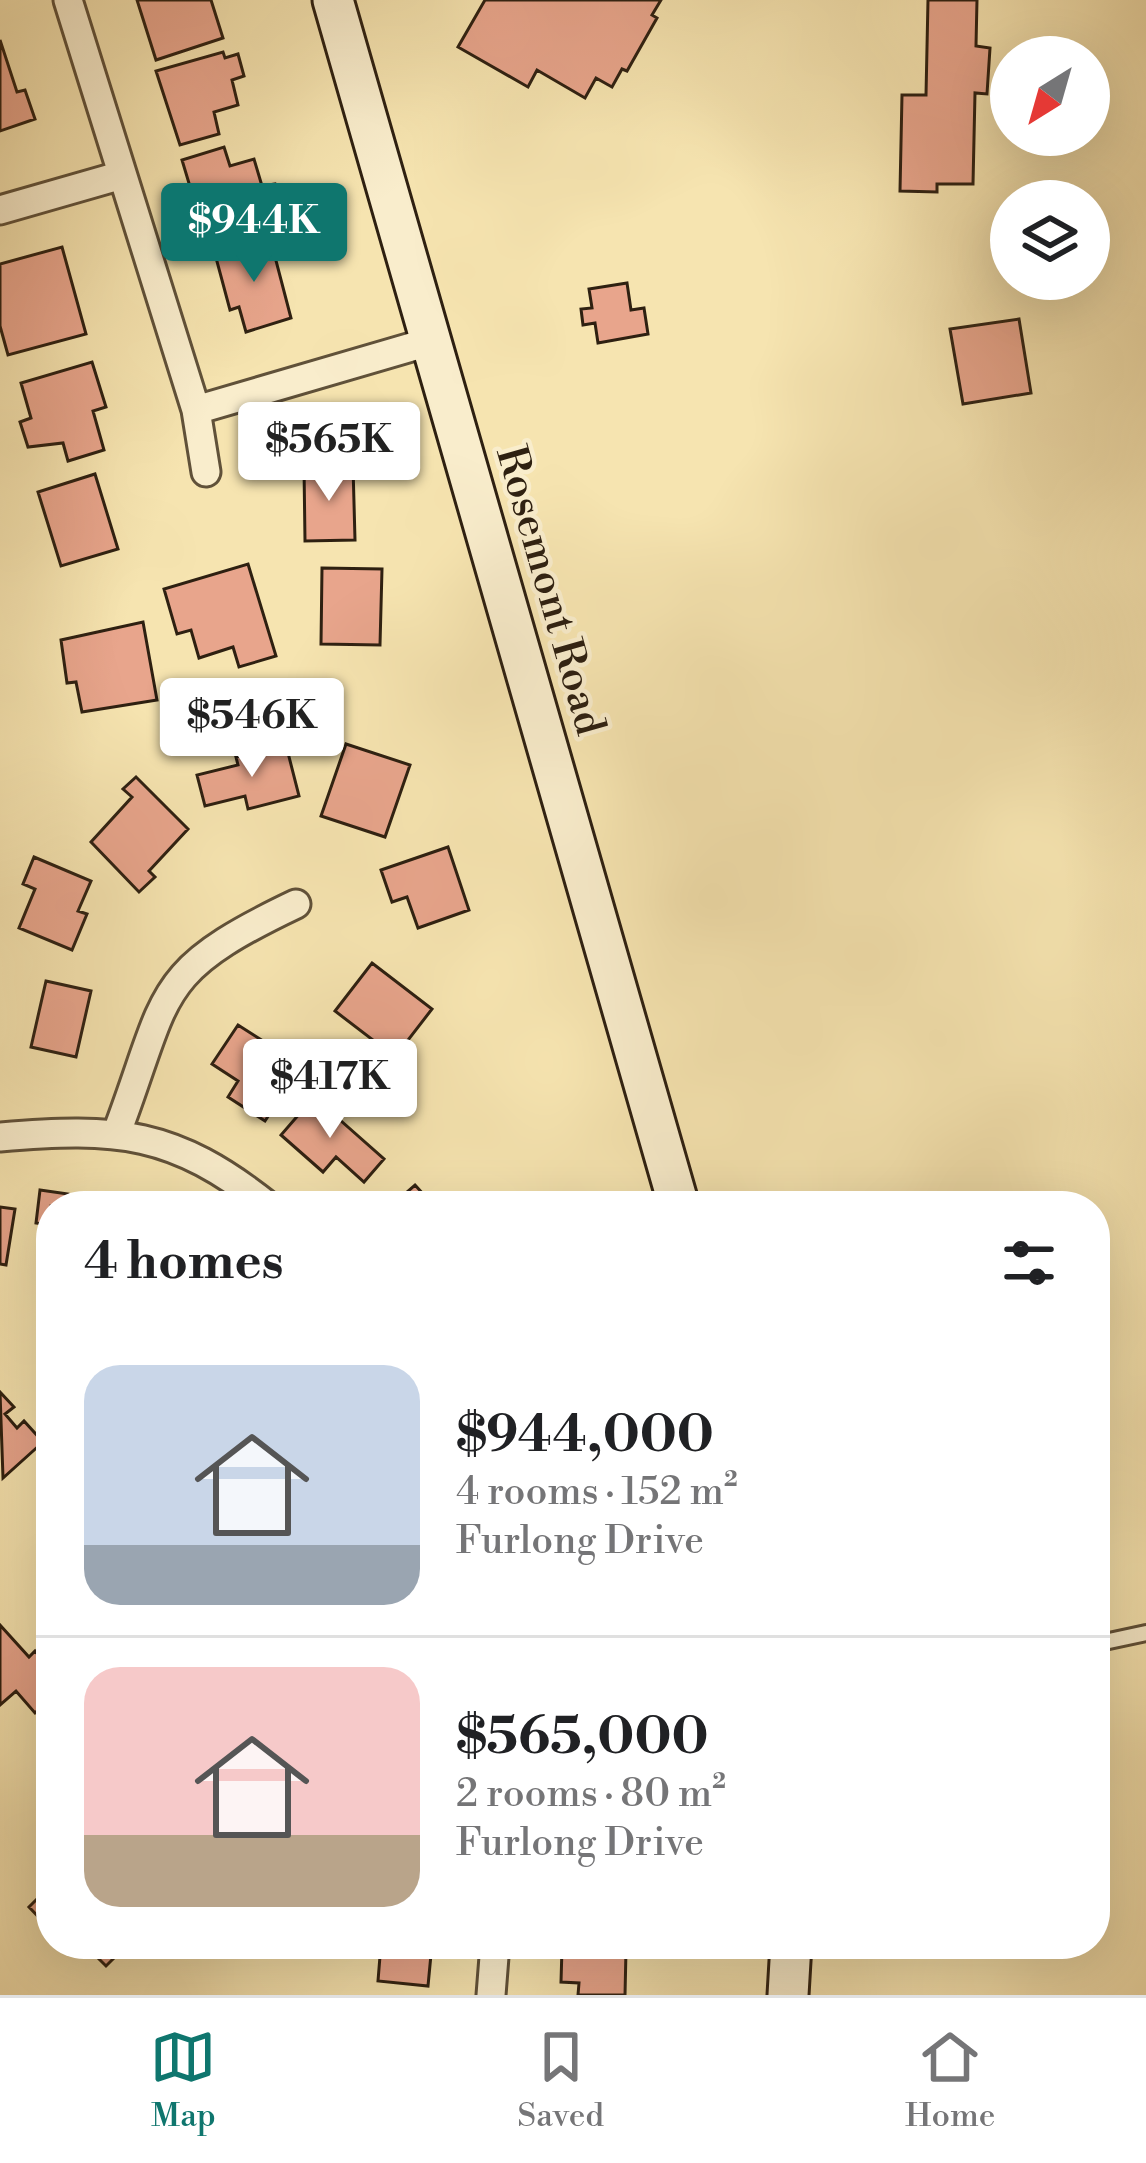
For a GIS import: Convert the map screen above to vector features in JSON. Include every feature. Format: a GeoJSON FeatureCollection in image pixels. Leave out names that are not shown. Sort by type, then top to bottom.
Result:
{"type":"FeatureCollection","features":[{"type":"Feature","properties":{"kind":"main road","name":"Rosemont Road"},"geometry":{"type":"LineString","coordinates":[[334,0],[675,1191]]}},
{"type":"Feature","properties":{"kind":"main road"},"geometry":{"type":"LineString","coordinates":[[788,1995],[789,1959]]}},
{"type":"Feature","properties":{"kind":"street"},"geometry":{"type":"LineString","coordinates":[[68,0],[196,410],[206,472]]}},
{"type":"Feature","properties":{"kind":"street"},"geometry":{"type":"LineString","coordinates":[[0,210],[122,176]]}},
{"type":"Feature","properties":{"kind":"street"},"geometry":{"type":"LineString","coordinates":[[196,410],[432,340]]}},
{"type":"Feature","properties":{"kind":"street"},"geometry":{"type":"LineString","coordinates":[[117,1132],[146,1044],[174,982],[226,938],[296,904]]}},
{"type":"Feature","properties":{"kind":"street"},"geometry":{"type":"LineString","coordinates":[[0,1137],[117,1132],[202,1159],[247,1191]]}},
{"type":"Feature","properties":{"kind":"street"},"geometry":{"type":"LineString","coordinates":[[491,1995],[494,1959]]}},
{"type":"Feature","properties":{"kind":"lane"},"geometry":{"type":"LineString","coordinates":[[1110,1641],[1146,1633]]}},
{"type":"Feature","properties":{"kind":"building"},"geometry":{"type":"Polygon","coordinates":[[[137,0],[211,0],[223,38],[156,60],[137,0]]]}},
{"type":"Feature","properties":{"kind":"building"},"geometry":{"type":"Polygon","coordinates":[[[485,0],[661,0],[652,15],[657,18],[627,71],[622,69],[612,87],[596,78],[585,98],[537,70],[528,87],[458,47],[485,0]]]}},
{"type":"Feature","properties":{"kind":"building"},"geometry":{"type":"Polygon","coordinates":[[[928,0],[977,0],[976,46],[990,48],[987,94],[975,93],[973,184],[937,184],[937,192],[900,191],[902,95],[926,95],[928,0]]]}},
{"type":"Feature","properties":{"kind":"building"},"geometry":{"type":"Polygon","coordinates":[[[0,40],[17,92],[25,90],[35,119],[0,131],[0,40]]]}},
{"type":"Feature","properties":{"kind":"building"},"geometry":{"type":"Polygon","coordinates":[[[223,52],[225,58],[238,54],[244,76],[232,80],[238,105],[214,112],[219,134],[180,145],[156,71],[223,52]]]}},
{"type":"Feature","properties":{"kind":"building"},"geometry":{"type":"Polygon","coordinates":[[[224,147],[230,166],[254,159],[262,186],[275,184],[281,207],[203,230],[182,160],[224,147]]]}},
{"type":"Feature","properties":{"kind":"building"},"geometry":{"type":"Polygon","coordinates":[[[265,241],[269,255],[274,253],[291,318],[246,332],[239,307],[230,310],[215,254],[265,241]]]}},
{"type":"Feature","properties":{"kind":"building"},"geometry":{"type":"Polygon","coordinates":[[[62,247],[86,334],[8,355],[0,326],[0,264],[62,247]]]}},
{"type":"Feature","properties":{"kind":"building"},"geometry":{"type":"Polygon","coordinates":[[[627,283],[631,310],[644,308],[648,334],[598,343],[595,323],[583,325],[581,309],[592,308],[589,289],[627,283]]]}},
{"type":"Feature","properties":{"kind":"building"},"geometry":{"type":"Polygon","coordinates":[[[1019,319],[1031,393],[963,404],[950,329],[1019,319]]]}},
{"type":"Feature","properties":{"kind":"building"},"geometry":{"type":"Polygon","coordinates":[[[92,362],[106,407],[93,411],[104,450],[68,461],[63,443],[28,447],[20,422],[31,418],[21,383],[92,362]]]}},
{"type":"Feature","properties":{"kind":"building"},"geometry":{"type":"Polygon","coordinates":[[[353,466],[355,540],[305,541],[304,467],[353,466]]]}},
{"type":"Feature","properties":{"kind":"building"},"geometry":{"type":"Polygon","coordinates":[[[95,474],[118,549],[61,566],[38,492],[95,474]]]}},
{"type":"Feature","properties":{"kind":"building"},"geometry":{"type":"Polygon","coordinates":[[[248,564],[276,656],[239,667],[233,647],[199,658],[191,630],[177,634],[164,589],[248,564]]]}},
{"type":"Feature","properties":{"kind":"building"},"geometry":{"type":"Polygon","coordinates":[[[322,568],[382,569],[380,645],[321,644],[322,568]]]}},
{"type":"Feature","properties":{"kind":"building"},"geometry":{"type":"Polygon","coordinates":[[[143,622],[157,700],[82,712],[76,682],[67,683],[61,640],[143,622]]]}},
{"type":"Feature","properties":{"kind":"building"},"geometry":{"type":"Polygon","coordinates":[[[346,744],[410,765],[385,837],[321,816],[346,744]]]}},
{"type":"Feature","properties":{"kind":"building"},"geometry":{"type":"Polygon","coordinates":[[[286,745],[299,796],[248,809],[245,796],[205,806],[197,775],[238,765],[236,757],[286,745]]]}},
{"type":"Feature","properties":{"kind":"building"},"geometry":{"type":"Polygon","coordinates":[[[136,777],[188,829],[149,871],[155,877],[139,892],[91,842],[132,797],[123,789],[136,777]]]}},
{"type":"Feature","properties":{"kind":"building"},"geometry":{"type":"Polygon","coordinates":[[[448,847],[469,910],[418,928],[407,897],[392,902],[381,870],[448,847]]]}},
{"type":"Feature","properties":{"kind":"building"},"geometry":{"type":"Polygon","coordinates":[[[34,857],[91,881],[78,911],[87,914],[72,950],[19,928],[35,889],[23,884],[34,857]]]}},
{"type":"Feature","properties":{"kind":"building"},"geometry":{"type":"Polygon","coordinates":[[[372,963],[432,1009],[395,1057],[335,1011],[372,963]]]}},
{"type":"Feature","properties":{"kind":"building"},"geometry":{"type":"Polygon","coordinates":[[[46,981],[91,991],[76,1057],[31,1047],[46,981]]]}},
{"type":"Feature","properties":{"kind":"building"},"geometry":{"type":"Polygon","coordinates":[[[238,1025],[293,1060],[279,1081],[288,1086],[265,1121],[228,1097],[238,1081],[212,1064],[238,1025]]]}},
{"type":"Feature","properties":{"kind":"building"},"geometry":{"type":"Polygon","coordinates":[[[314,1097],[384,1159],[364,1182],[336,1157],[323,1172],[281,1135],[314,1097]]]}},
{"type":"Feature","properties":{"kind":"building"},"geometry":{"type":"Polygon","coordinates":[[[0,1207],[15,1209],[6,1265],[0,1264],[0,1207]]]}},
{"type":"Feature","properties":{"kind":"building"},"geometry":{"type":"Polygon","coordinates":[[[0,1392],[14,1407],[5,1414],[17,1428],[24,1421],[36,1434],[36,1448],[3,1478],[0,1392]]]}},
{"type":"Feature","properties":{"kind":"building"},"geometry":{"type":"Polygon","coordinates":[[[0,1625],[29,1657],[36,1652],[36,1712],[16,1691],[0,1705],[0,1625]]]}},
{"type":"Feature","properties":{"kind":"building"},"geometry":{"type":"Polygon","coordinates":[[[380,1959],[431,1959],[428,1986],[378,1981],[380,1959]]]}},
{"type":"Feature","properties":{"kind":"building"},"geometry":{"type":"Polygon","coordinates":[[[562,1959],[626,1959],[625,1995],[578,1995],[579,1983],[561,1982],[562,1959]]]}}]}
